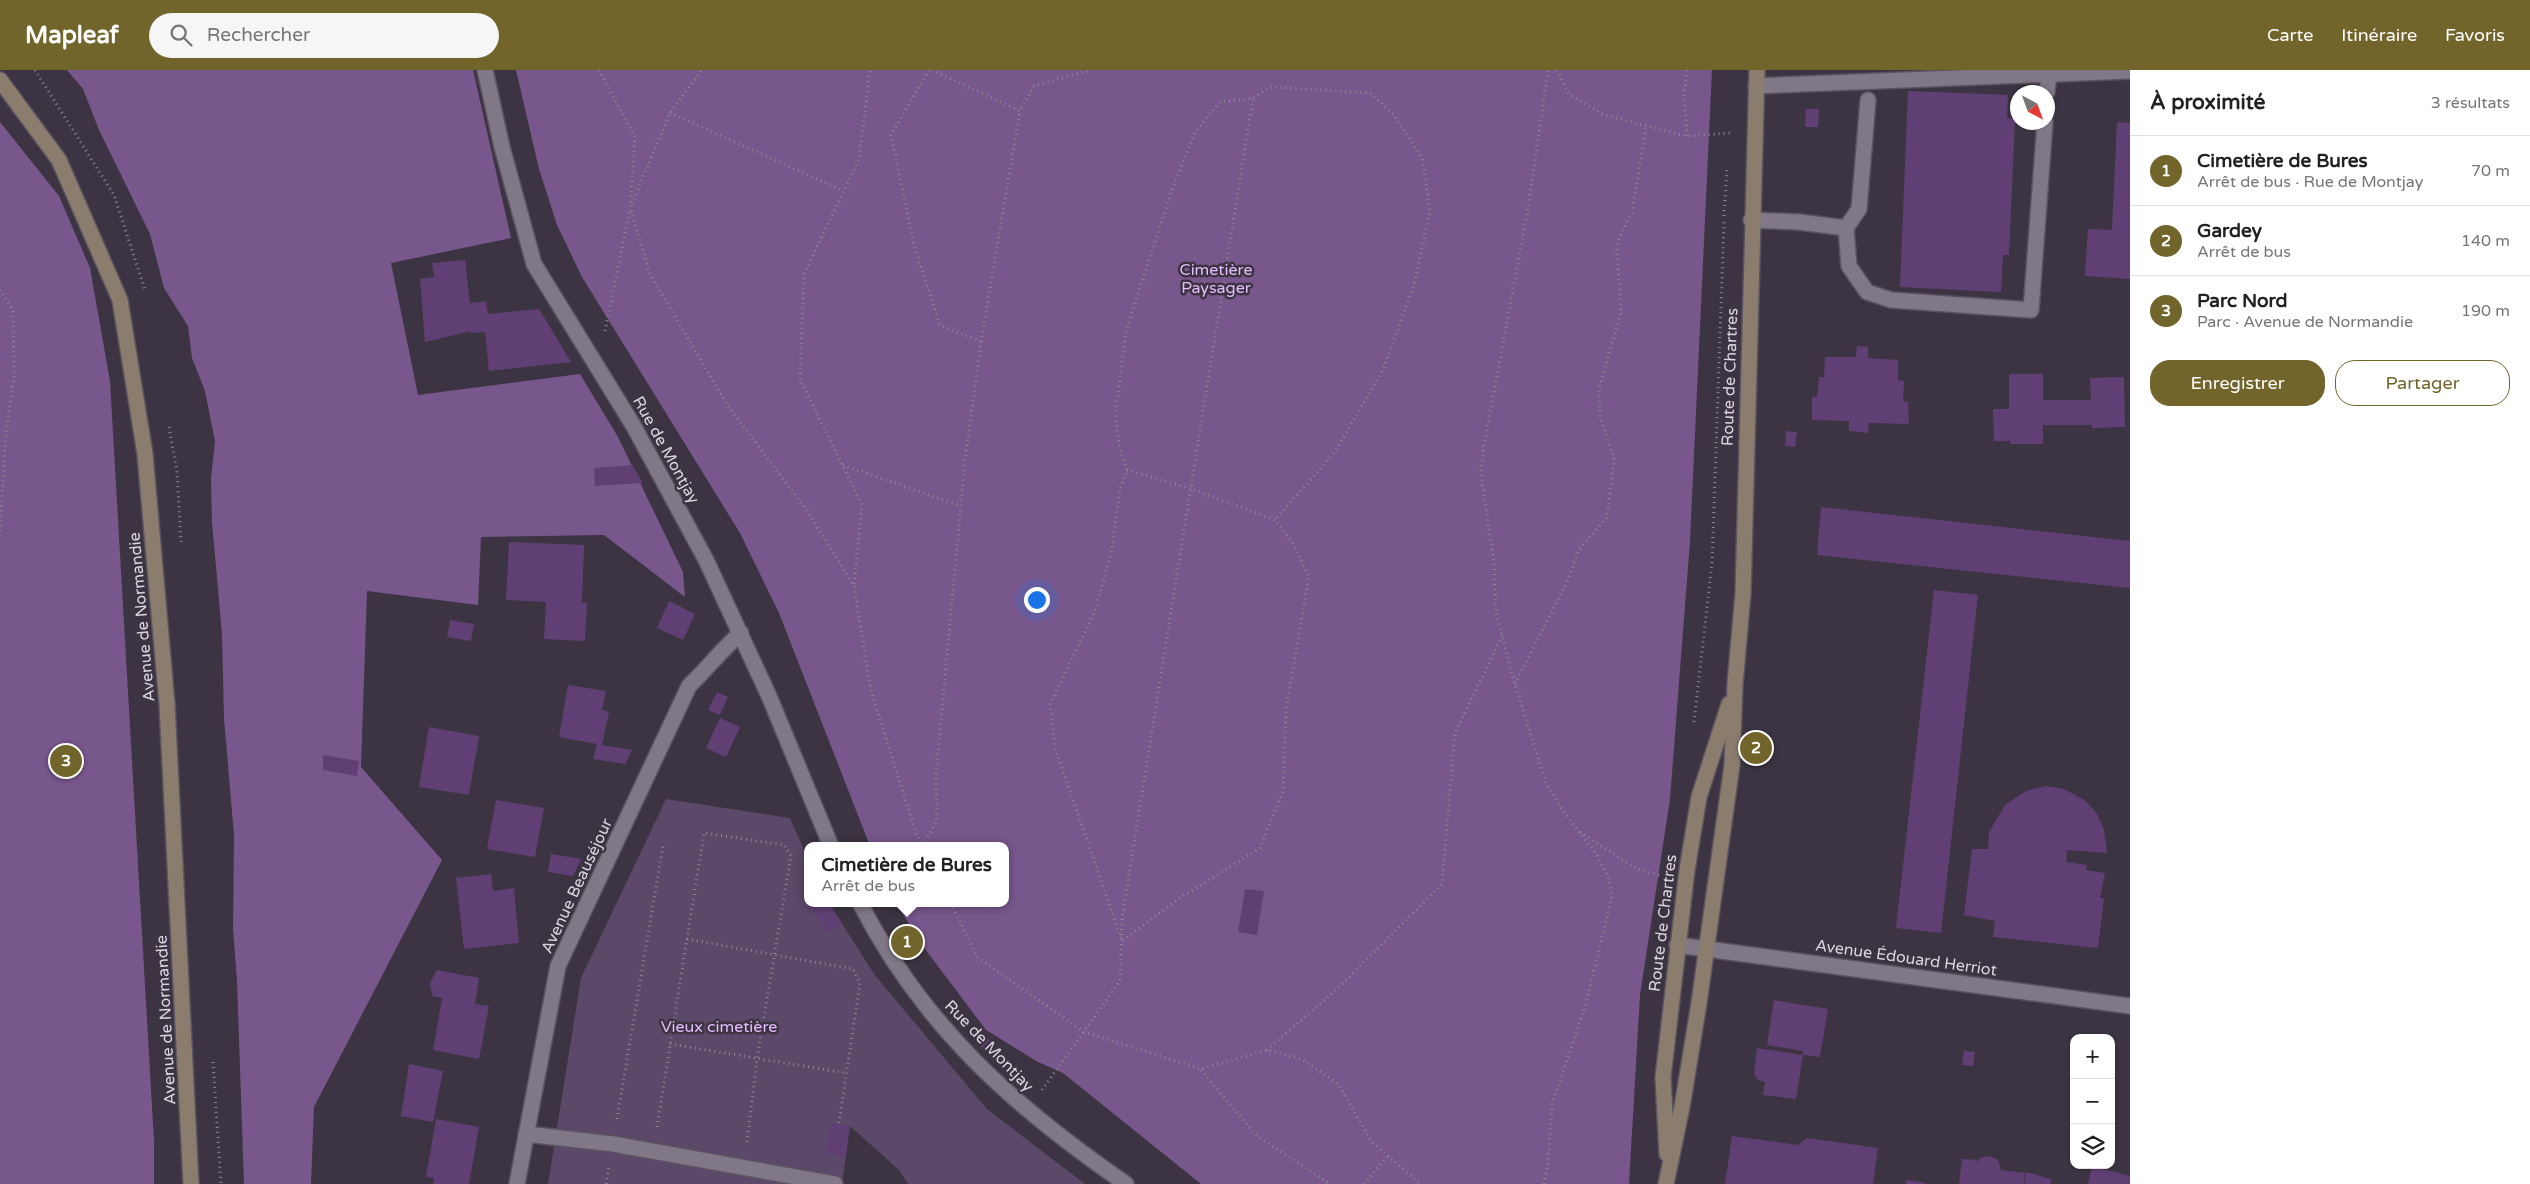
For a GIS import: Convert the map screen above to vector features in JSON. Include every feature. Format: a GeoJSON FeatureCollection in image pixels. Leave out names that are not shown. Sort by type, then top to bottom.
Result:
{"type":"FeatureCollection","features":[{"type":"Feature","properties":{"kind":"main road","name":"Route de Chartres"},"geometry":{"type":"LineString","coordinates":[[1667,1178],[1682,1107],[1707,949],[1732,765],[1735,684],[1742,594],[1751,220],[1757,70]]}},
{"type":"Feature","properties":{"kind":"main road","name":"Avenue de Normandie"},"geometry":{"type":"LineString","coordinates":[[0,80],[59,160],[120,300],[145,454],[167,704],[191,1184]]}},
{"type":"Feature","properties":{"kind":"main road","name":"Route de Chartres"},"geometry":{"type":"LineString","coordinates":[[1667,1178],[1663,1078],[1677,945],[1699,797],[1735,684]]}},
{"type":"Feature","properties":{"kind":"street","name":"Rue de Montjay"},"geometry":{"type":"LineString","coordinates":[[485,70],[502,147],[534,264],[662,476],[741,633],[829,842]]}},
{"type":"Feature","properties":{"kind":"street"},"geometry":{"type":"LineString","coordinates":[[1756,86],[2130,71]]}},
{"type":"Feature","properties":{"kind":"street"},"geometry":{"type":"LineString","coordinates":[[2048,85],[2049,74]]}},
{"type":"Feature","properties":{"kind":"street"},"geometry":{"type":"LineString","coordinates":[[1868,100],[1859,209],[1846,228],[1849,266],[1867,292],[1891,300],[2031,310],[2044,130]]}},
{"type":"Feature","properties":{"kind":"street"},"geometry":{"type":"LineString","coordinates":[[1751,220],[1799,222],[1846,228]]}},
{"type":"Feature","properties":{"kind":"street","name":"Avenue Beauséjour"},"geometry":{"type":"LineString","coordinates":[[517,1184],[558,966],[689,686],[720,656],[726,646],[741,633]]}},
{"type":"Feature","properties":{"kind":"street","name":"Rue de Montjay"},"geometry":{"type":"LineString","coordinates":[[862,907],[880,941],[909,986],[988,1075],[1085,1156],[1126,1184]]}},
{"type":"Feature","properties":{"kind":"street","name":"Avenue Édouard Herriot"},"geometry":{"type":"LineString","coordinates":[[1677,945],[2130,1006]]}},
{"type":"Feature","properties":{"kind":"street"},"geometry":{"type":"LineString","coordinates":[[526,1134],[613,1144],[835,1184]]}},
{"type":"Feature","properties":{"kind":"path"},"geometry":{"type":"LineString","coordinates":[[597,368],[630,208],[635,137],[599,70]]}},
{"type":"Feature","properties":{"kind":"path"},"geometry":{"type":"LineString","coordinates":[[702,70],[670,113],[630,208],[650,274],[726,403],[808,512],[854,586]]}},
{"type":"Feature","properties":{"kind":"path"},"geometry":{"type":"LineString","coordinates":[[870,70],[858,159],[804,274],[800,379],[862,505],[854,586],[870,691],[916,833],[921,842]]}},
{"type":"Feature","properties":{"kind":"path"},"geometry":{"type":"LineString","coordinates":[[981,342],[940,326],[914,245],[891,135],[931,70],[1020,110]]}},
{"type":"Feature","properties":{"kind":"path"},"geometry":{"type":"LineString","coordinates":[[925,842],[937,822],[936,774],[960,506],[981,342],[1020,110],[1034,86],[1090,70]]}},
{"type":"Feature","properties":{"kind":"path"},"geometry":{"type":"LineString","coordinates":[[1544,1184],[1548,1164],[1552,1104],[1587,1002],[1612,896],[1608,876],[1597,855],[1546,783],[1515,684],[1496,613],[1494,563],[1484,501],[1482,474],[1484,445],[1528,209],[1548,70]]}},
{"type":"Feature","properties":{"kind":"path"},"geometry":{"type":"LineString","coordinates":[[1556,70],[1569,94],[1604,115],[1687,136],[1733,133]]}},
{"type":"Feature","properties":{"kind":"path"},"geometry":{"type":"LineString","coordinates":[[1687,70],[1684,96],[1687,136]]}},
{"type":"Feature","properties":{"kind":"path"},"geometry":{"type":"LineString","coordinates":[[1122,941],[1055,748],[1050,704],[1094,611],[1112,550],[1120,490],[1127,470],[1120,450],[1115,416],[1126,331],[1173,186],[1195,132],[1220,102],[1253,98],[1270,87],[1370,93],[1393,114],[1422,157],[1430,210],[1414,285],[1383,370],[1335,452],[1274,520]]}},
{"type":"Feature","properties":{"kind":"path"},"geometry":{"type":"LineString","coordinates":[[1028,1110],[1120,981],[1122,919],[1253,98]]}},
{"type":"Feature","properties":{"kind":"path"},"geometry":{"type":"LineString","coordinates":[[670,113],[842,190]]}},
{"type":"Feature","properties":{"kind":"path"},"geometry":{"type":"LineString","coordinates":[[1732,141],[1733,124]]}},
{"type":"Feature","properties":{"kind":"path"},"geometry":{"type":"LineString","coordinates":[[1515,684],[1566,584],[1579,550],[1607,516],[1614,459],[1600,416],[1600,388],[1620,318],[1617,251],[1619,237],[1632,213],[1646,126]]}},
{"type":"Feature","properties":{"kind":"path"},"geometry":{"type":"LineString","coordinates":[[1694,725],[1712,563],[1727,165]]}},
{"type":"Feature","properties":{"kind":"path"},"geometry":{"type":"LineString","coordinates":[[0,290],[13,310],[14,377],[6,431],[0,533]]}},
{"type":"Feature","properties":{"kind":"path"},"geometry":{"type":"LineString","coordinates":[[842,465],[960,506]]}},
{"type":"Feature","properties":{"kind":"path"},"geometry":{"type":"LineString","coordinates":[[1122,941],[1180,898],[1260,848],[1283,791],[1286,710],[1309,576],[1292,542],[1274,520],[1192,489],[1127,470]]}},
{"type":"Feature","properties":{"kind":"path"},"geometry":{"type":"LineString","coordinates":[[1201,1069],[1267,1050],[1335,991],[1442,884],[1455,732],[1502,636]]}},
{"type":"Feature","properties":{"kind":"path"},"geometry":{"type":"LineString","coordinates":[[1578,830],[1637,869],[1665,876]]}},
{"type":"Feature","properties":{"kind":"path"},"geometry":{"type":"LineString","coordinates":[[653,1152],[704,833],[784,845],[791,856],[758,1058],[744,1168]]}},
{"type":"Feature","properties":{"kind":"path"},"geometry":{"type":"LineString","coordinates":[[606,1184],[663,846]]}},
{"type":"Feature","properties":{"kind":"path"},"geometry":{"type":"LineString","coordinates":[[953,907],[978,957],[1084,1032],[1201,1069],[1256,1135],[1330,1184]]}},
{"type":"Feature","properties":{"kind":"path"},"geometry":{"type":"LineString","coordinates":[[687,939],[853,969],[860,983],[840,1122]]}},
{"type":"Feature","properties":{"kind":"path"},"geometry":{"type":"LineString","coordinates":[[670,1044],[846,1073]]}},
{"type":"Feature","properties":{"kind":"path"},"geometry":{"type":"LineString","coordinates":[[1267,1050],[1302,1059],[1339,1084],[1372,1141],[1420,1184]]}},
{"type":"Feature","properties":{"kind":"path"},"geometry":{"type":"LineString","coordinates":[[1364,1184],[1388,1156]]}},
{"type":"Feature","properties":{"kind":"green space"},"geometry":{"type":"Polygon","coordinates":[[[67,70],[473,70],[511,238],[391,263],[418,395],[580,374],[618,437],[683,572],[685,597],[604,535],[481,537],[478,605],[367,591],[361,767],[442,860],[314,1107],[311,1184],[244,1184],[237,981],[233,929],[234,835],[224,719],[222,634],[212,522],[211,478],[215,441],[205,391],[192,358],[188,326],[164,288],[150,234],[99,130],[83,89],[67,70]]]}},
{"type":"Feature","properties":{"kind":"green space","name":"Cimetière Paysager"},"geometry":{"type":"Polygon","coordinates":[[[516,70],[1712,70],[1690,541],[1670,799],[1640,995],[1629,1184],[1201,1184],[1063,1073],[1038,1062],[986,1030],[922,945],[898,907],[1009,907],[1009,842],[868,842],[779,613],[740,533],[582,277],[557,225],[539,169],[516,70]]]}},
{"type":"Feature","properties":{"kind":"green space"},"geometry":{"type":"Polygon","coordinates":[[[0,122],[59,196],[90,268],[110,381],[154,1141],[154,1184],[0,1184],[0,122]]]}},
{"type":"Feature","properties":{"kind":"green space","name":"Vieux cimetière"},"geometry":{"type":"Polygon","coordinates":[[[666,799],[790,818],[804,850],[804,907],[832,907],[874,974],[987,1109],[1085,1184],[908,1184],[899,1170],[850,1126],[842,1184],[548,1184],[581,978],[666,799]]]}},
{"type":"Feature","properties":{"kind":"building"},"geometry":{"type":"Polygon","coordinates":[[[1908,91],[2008,95],[2007,118],[2010,118],[2010,130],[2015,130],[2009,255],[2003,255],[2001,292],[1900,287],[1908,91]]]}},
{"type":"Feature","properties":{"kind":"building"},"geometry":{"type":"Polygon","coordinates":[[[1806,109],[1819,109],[1818,127],[1805,127],[1806,109]]]}},
{"type":"Feature","properties":{"kind":"building"},"geometry":{"type":"Polygon","coordinates":[[[2117,122],[2130,123],[2130,279],[2085,276],[2088,229],[2112,230],[2117,122]]]}},
{"type":"Feature","properties":{"kind":"building"},"geometry":{"type":"Polygon","coordinates":[[[465,260],[470,303],[486,301],[488,314],[539,309],[571,362],[489,371],[485,332],[471,333],[471,331],[425,342],[420,279],[434,277],[432,263],[465,260]]]}},
{"type":"Feature","properties":{"kind":"building"},"geometry":{"type":"Polygon","coordinates":[[[1857,346],[1868,347],[1868,358],[1898,360],[1898,380],[1904,381],[1903,401],[1908,402],[1909,424],[1869,423],[1868,433],[1849,431],[1849,421],[1812,420],[1812,397],[1817,397],[1819,377],[1824,377],[1825,357],[1856,357],[1857,346]]]}},
{"type":"Feature","properties":{"kind":"building"},"geometry":{"type":"Polygon","coordinates":[[[2009,374],[2043,374],[2043,400],[2091,400],[2090,378],[2124,377],[2125,427],[2092,428],[2092,425],[2043,425],[2043,444],[2010,444],[2010,441],[1994,441],[1993,409],[2009,409],[2009,374]]]}},
{"type":"Feature","properties":{"kind":"building"},"geometry":{"type":"Polygon","coordinates":[[[1786,431],[1797,432],[1795,447],[1785,446],[1786,431]]]}},
{"type":"Feature","properties":{"kind":"building"},"geometry":{"type":"Polygon","coordinates":[[[632,465],[643,483],[595,486],[594,468],[632,465]]]}},
{"type":"Feature","properties":{"kind":"building"},"geometry":{"type":"Polygon","coordinates":[[[1821,507],[2130,541],[2130,588],[1817,555],[1821,507]]]}},
{"type":"Feature","properties":{"kind":"building"},"geometry":{"type":"Polygon","coordinates":[[[509,542],[584,545],[582,603],[587,603],[585,641],[544,639],[546,602],[506,600],[509,542]]]}},
{"type":"Feature","properties":{"kind":"building"},"geometry":{"type":"Polygon","coordinates":[[[1934,590],[1978,595],[1941,933],[1896,928],[1934,590]]]}},
{"type":"Feature","properties":{"kind":"building"},"geometry":{"type":"Polygon","coordinates":[[[669,601],[695,614],[683,640],[657,628],[669,601]]]}},
{"type":"Feature","properties":{"kind":"building"},"geometry":{"type":"Polygon","coordinates":[[[450,620],[474,624],[471,641],[447,637],[450,620]]]}},
{"type":"Feature","properties":{"kind":"building"},"geometry":{"type":"Polygon","coordinates":[[[568,685],[606,691],[602,710],[609,712],[602,745],[632,750],[625,764],[593,759],[597,744],[559,737],[568,685]]]}},
{"type":"Feature","properties":{"kind":"building"},"geometry":{"type":"Polygon","coordinates":[[[717,692],[728,697],[720,715],[708,710],[717,692]]]}},
{"type":"Feature","properties":{"kind":"building"},"geometry":{"type":"Polygon","coordinates":[[[720,718],[740,727],[726,757],[706,748],[720,718]]]}},
{"type":"Feature","properties":{"kind":"building"},"geometry":{"type":"Polygon","coordinates":[[[429,727],[479,736],[469,795],[419,787],[429,727]]]}},
{"type":"Feature","properties":{"kind":"building"},"geometry":{"type":"Polygon","coordinates":[[[323,755],[359,761],[357,776],[323,770],[323,755]]]}},
{"type":"Feature","properties":{"kind":"building"},"geometry":{"type":"Polygon","coordinates":[[[2046,786],[2064,789],[2086,801],[2097,814],[2104,830],[2107,853],[2067,850],[2066,862],[2087,865],[2086,870],[2105,873],[2100,898],[2104,898],[2098,948],[1993,937],[1995,921],[1964,915],[1972,849],[1988,849],[1989,832],[2005,805],[2026,791],[2046,786]]]}},
{"type":"Feature","properties":{"kind":"building"},"geometry":{"type":"Polygon","coordinates":[[[496,800],[544,808],[535,857],[487,849],[496,800]]]}},
{"type":"Feature","properties":{"kind":"building"},"geometry":{"type":"Polygon","coordinates":[[[551,854],[581,859],[573,876],[548,872],[551,854]]]}},
{"type":"Feature","properties":{"kind":"building"},"geometry":{"type":"Polygon","coordinates":[[[491,874],[493,891],[514,888],[519,943],[464,949],[456,878],[491,874]]]}},
{"type":"Feature","properties":{"kind":"building"},"geometry":{"type":"Polygon","coordinates":[[[1245,889],[1264,891],[1257,935],[1238,932],[1245,889]]]}},
{"type":"Feature","properties":{"kind":"building"},"geometry":{"type":"Polygon","coordinates":[[[811,907],[831,907],[842,924],[827,932],[811,907]]]}},
{"type":"Feature","properties":{"kind":"building"},"geometry":{"type":"Polygon","coordinates":[[[437,970],[479,978],[475,1004],[489,1006],[479,1059],[433,1050],[442,998],[432,996],[430,983],[437,970]]]}},
{"type":"Feature","properties":{"kind":"building"},"geometry":{"type":"Polygon","coordinates":[[[1774,1000],[1828,1009],[1820,1057],[1803,1055],[1796,1099],[1763,1095],[1765,1082],[1758,1080],[1754,1074],[1757,1048],[1802,1055],[1803,1051],[1767,1045],[1774,1000]]]}},
{"type":"Feature","properties":{"kind":"building"},"geometry":{"type":"Polygon","coordinates":[[[981,1032],[992,1043],[984,1050],[974,1038],[981,1032]]]}},
{"type":"Feature","properties":{"kind":"building"},"geometry":{"type":"Polygon","coordinates":[[[1964,1051],[1975,1052],[1973,1066],[1962,1065],[1964,1051]]]}},
{"type":"Feature","properties":{"kind":"building"},"geometry":{"type":"Polygon","coordinates":[[[409,1064],[443,1071],[433,1122],[401,1116],[409,1064]]]}},
{"type":"Feature","properties":{"kind":"building"},"geometry":{"type":"Polygon","coordinates":[[[436,1119],[479,1127],[469,1184],[433,1184],[434,1178],[426,1177],[436,1119]]]}},
{"type":"Feature","properties":{"kind":"building"},"geometry":{"type":"Polygon","coordinates":[[[831,1123],[850,1126],[845,1157],[827,1153],[831,1123]]]}},
{"type":"Feature","properties":{"kind":"building"},"geometry":{"type":"Polygon","coordinates":[[[1732,1136],[1798,1145],[1807,1138],[1878,1148],[1873,1184],[1725,1184],[1732,1136]]]}},
{"type":"Feature","properties":{"kind":"building"},"geometry":{"type":"Polygon","coordinates":[[[1990,1156],[1998,1160],[2001,1170],[2025,1173],[2024,1184],[1959,1184],[1962,1159],[1978,1160],[1975,1167],[1980,1158],[1990,1156]]]}},
{"type":"Feature","properties":{"kind":"building"},"geometry":{"type":"Polygon","coordinates":[[[2091,1169],[2103,1169],[2130,1176],[2130,1184],[2088,1184],[2091,1169]]]}},
{"type":"Feature","properties":{"kind":"building"},"geometry":{"type":"Polygon","coordinates":[[[2026,1172],[2051,1179],[2051,1184],[2025,1184],[2026,1172]]]}},
{"type":"Feature","properties":{"kind":"building"},"geometry":{"type":"Polygon","coordinates":[[[1906,1180],[1926,1183],[1906,1184],[1906,1180]]]}},
{"type":"Feature","properties":{"kind":"place","name":"Gardey"},"geometry":{"type":"Point","coordinates":[1756,748]}},
{"type":"Feature","properties":{"kind":"place","name":"Parc Nord"},"geometry":{"type":"Point","coordinates":[66,761]}},
{"type":"Feature","properties":{"kind":"place","name":"Cimetière de Bures"},"geometry":{"type":"Point","coordinates":[907,942]}}]}
